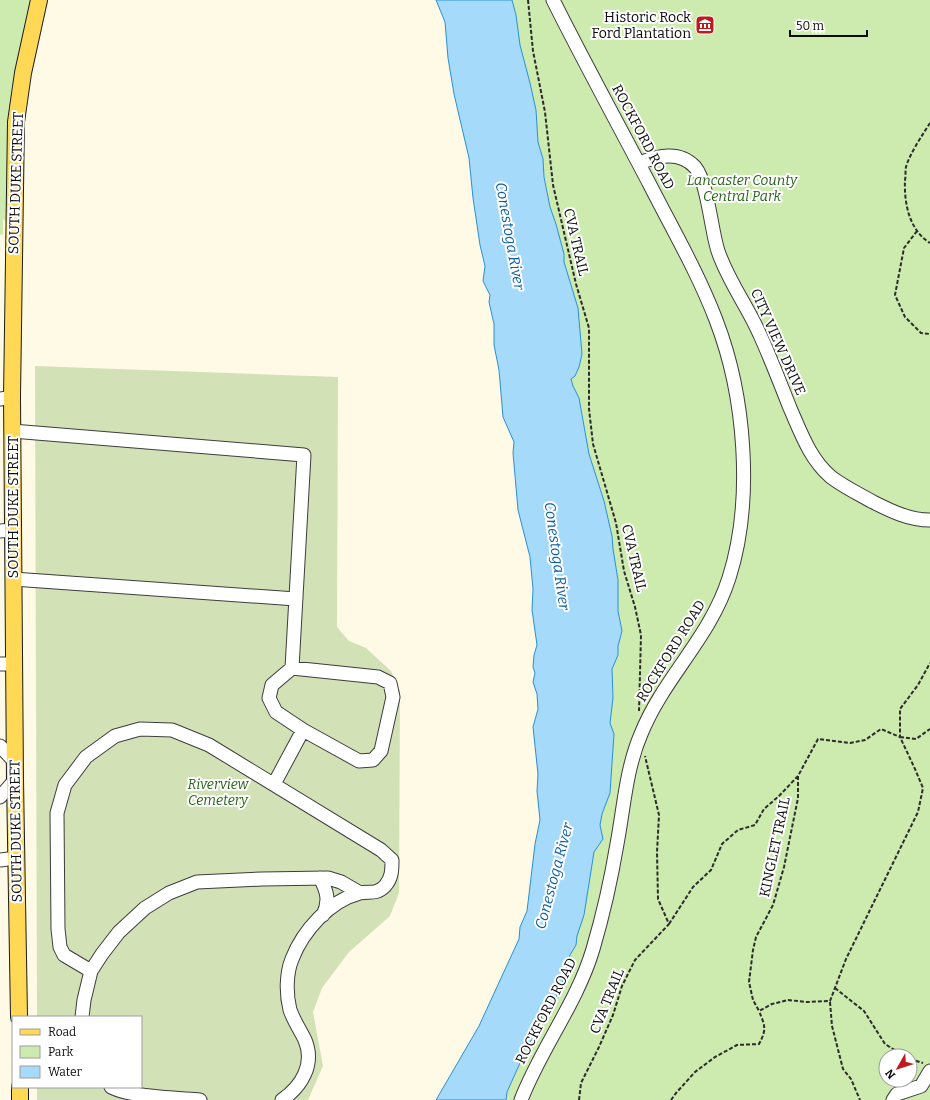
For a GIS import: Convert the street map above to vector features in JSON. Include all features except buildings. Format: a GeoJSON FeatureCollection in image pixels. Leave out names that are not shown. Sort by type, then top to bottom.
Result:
{"type":"FeatureCollection","features":[{"type":"Feature","properties":{"kind":"main road","name":"SOUTH DUKE STREET"},"geometry":{"type":"LineString","coordinates":[[19,1016],[15,762],[7,664],[13,579],[6,530],[12,432],[6,398],[16,122],[23,73],[39,0]]}},
{"type":"Feature","properties":{"kind":"main road"},"geometry":{"type":"LineString","coordinates":[[20,1088],[20,1100]]}},
{"type":"Feature","properties":{"kind":"street","name":"ROCKFORD ROAD"},"geometry":{"type":"LineString","coordinates":[[521,1100],[537,1063],[579,984],[592,953],[606,904],[626,785],[640,736],[657,702],[713,618],[730,574],[741,527],[743,503],[743,459],[738,403],[729,362],[716,320],[688,257],[553,0]]}},
{"type":"Feature","properties":{"kind":"street","name":"CITY VIEW DRIVE"},"geometry":{"type":"LineString","coordinates":[[638,163],[658,156],[680,158],[688,161],[698,173],[706,195],[718,251],[760,334],[804,441],[816,460],[832,477],[848,489],[892,511],[911,518],[930,520]]}},
{"type":"Feature","properties":{"kind":"street"},"geometry":{"type":"LineString","coordinates":[[12,432],[304,455],[292,668],[272,685],[269,698],[276,712],[303,730],[359,761],[374,760],[381,751],[393,697],[390,683],[378,677],[292,668]]}},
{"type":"Feature","properties":{"kind":"street"},"geometry":{"type":"LineString","coordinates":[[13,579],[296,599]]}},
{"type":"Feature","properties":{"kind":"street"},"geometry":{"type":"LineString","coordinates":[[91,971],[64,955],[60,947],[58,929],[57,813],[66,785],[86,757],[115,736],[140,729],[172,730],[209,745],[381,850],[392,860],[392,874],[385,886],[376,893],[360,893],[344,900],[323,915],[307,931],[300,941],[291,962],[288,985],[290,1008],[293,1018],[308,1049],[308,1058],[304,1076],[299,1084],[282,1100]]}},
{"type":"Feature","properties":{"kind":"street"},"geometry":{"type":"LineString","coordinates":[[274,784],[303,730]]}},
{"type":"Feature","properties":{"kind":"street"},"geometry":{"type":"LineString","coordinates":[[0,746],[15,762]]}},
{"type":"Feature","properties":{"kind":"street"},"geometry":{"type":"LineString","coordinates":[[0,797],[15,780]]}},
{"type":"Feature","properties":{"kind":"street"},"geometry":{"type":"LineString","coordinates":[[0,860],[16,858]]}},
{"type":"Feature","properties":{"kind":"street"},"geometry":{"type":"LineString","coordinates":[[320,878],[328,897],[327,907],[323,915]]}},
{"type":"Feature","properties":{"kind":"street"},"geometry":{"type":"LineString","coordinates":[[82,1016],[84,1000],[91,971],[118,932],[145,908],[169,893],[197,882],[328,878],[341,882],[360,893]]}},
{"type":"Feature","properties":{"kind":"street"},"geometry":{"type":"LineString","coordinates":[[893,1100],[897,1094],[921,1086],[930,1071]]}},
{"type":"Feature","properties":{"kind":"street"},"geometry":{"type":"LineString","coordinates":[[113,1088],[130,1093],[200,1100]]}},
{"type":"Feature","properties":{"kind":"path","name":"CVA TRAIL"},"geometry":{"type":"LineString","coordinates":[[528,0],[533,51],[545,112],[553,185],[576,284],[589,328],[590,409],[593,444],[616,523],[624,571],[636,608],[641,635],[638,697],[639,712]]}},
{"type":"Feature","properties":{"kind":"path"},"geometry":{"type":"LineString","coordinates":[[930,123],[906,167],[905,194],[910,221],[921,238],[930,243]]}},
{"type":"Feature","properties":{"kind":"path"},"geometry":{"type":"LineString","coordinates":[[917,231],[904,248],[895,295],[905,317],[921,333],[930,334]]}},
{"type":"Feature","properties":{"kind":"path"},"geometry":{"type":"LineString","coordinates":[[860,1100],[851,1079],[843,1069],[832,1026],[830,1002],[846,959],[918,812],[923,788],[900,737],[900,709],[918,685],[930,663]]}},
{"type":"Feature","properties":{"kind":"path"},"geometry":{"type":"LineString","coordinates":[[798,776],[818,739],[850,743],[865,740],[881,729],[900,737],[916,739],[930,729]]}},
{"type":"Feature","properties":{"kind":"path"},"geometry":{"type":"LineString","coordinates":[[640,736],[659,815],[657,852],[658,899],[669,924]]}},
{"type":"Feature","properties":{"kind":"path","name":"CVA TRAIL"},"geometry":{"type":"LineString","coordinates":[[580,1100],[581,1083],[600,1046],[613,1015],[622,986],[635,960],[669,924],[693,887],[711,870],[722,844],[738,830],[755,825],[764,809],[798,776]]}},
{"type":"Feature","properties":{"kind":"path","name":"KINGLET TRAIL"},"geometry":{"type":"LineString","coordinates":[[671,1100],[695,1072],[714,1057],[737,1045],[759,1044],[765,1032],[764,1023],[753,1000],[749,982],[753,950],[756,937],[773,905],[784,866],[798,798],[798,776]]}},
{"type":"Feature","properties":{"kind":"path"},"geometry":{"type":"LineString","coordinates":[[835,988],[864,1011],[885,1044],[891,1048]]}},
{"type":"Feature","properties":{"kind":"path"},"geometry":{"type":"LineString","coordinates":[[759,1011],[772,1004],[788,1000],[830,1002]]}},
{"type":"Feature","properties":{"kind":"path"},"geometry":{"type":"LineString","coordinates":[[918,1061],[930,1064]]}},
{"type":"Feature","properties":{"kind":"green space"},"geometry":{"type":"Polygon","coordinates":[[[0,0],[32,0],[12,87],[9,128],[7,222],[3,219],[3,234],[0,235],[0,0]]]}},
{"type":"Feature","properties":{"kind":"green space","name":"Lancaster County Central Park"},"geometry":{"type":"Polygon","coordinates":[[[512,0],[930,0],[930,1100],[506,1100],[507,1092],[520,1063],[524,1049],[534,1037],[534,1031],[540,1022],[542,1012],[554,1000],[560,990],[570,955],[576,945],[577,936],[584,915],[594,851],[603,839],[600,825],[602,814],[610,793],[614,734],[610,723],[613,698],[612,669],[618,655],[618,646],[622,631],[618,611],[618,580],[612,536],[604,501],[589,454],[579,398],[571,379],[577,371],[582,354],[564,262],[564,254],[550,207],[544,177],[543,159],[538,142],[536,110],[520,45],[516,15],[512,0]]]}},
{"type":"Feature","properties":{"kind":"green space","name":"Riverview Cemetery"},"geometry":{"type":"Polygon","coordinates":[[[35,366],[338,377],[337,627],[349,641],[366,648],[391,671],[400,691],[399,893],[390,916],[349,952],[322,988],[313,1012],[323,1066],[308,1100],[37,1100],[37,1088],[142,1088],[142,1016],[37,1016],[35,366]]]}},
{"type":"Feature","properties":{"kind":"water","name":"Conestoga River"},"geometry":{"type":"Polygon","coordinates":[[[436,0],[512,0],[516,15],[520,45],[536,110],[538,142],[543,159],[544,177],[550,207],[556,224],[564,254],[564,262],[578,308],[582,354],[579,367],[575,376],[571,379],[579,398],[589,454],[604,501],[612,536],[618,580],[618,611],[622,631],[618,646],[618,655],[612,669],[613,698],[610,723],[614,734],[610,793],[602,814],[600,825],[603,839],[594,852],[584,915],[577,936],[576,945],[570,955],[560,990],[554,1000],[542,1012],[541,1022],[534,1031],[534,1037],[524,1049],[520,1063],[507,1092],[506,1100],[436,1100],[479,1026],[519,939],[520,927],[527,911],[535,844],[540,820],[537,791],[538,774],[533,727],[538,709],[537,694],[533,682],[535,673],[533,667],[534,655],[537,645],[532,610],[533,589],[530,557],[518,510],[513,453],[514,442],[503,417],[499,370],[494,345],[494,324],[489,302],[490,295],[483,281],[485,266],[480,245],[473,198],[469,158],[454,94],[448,58],[445,22],[436,0]]]}},
{"type":"Feature","properties":{"kind":"place","name":"Historic Rock Ford Plantation"},"geometry":{"type":"Point","coordinates":[705,25]}}]}
